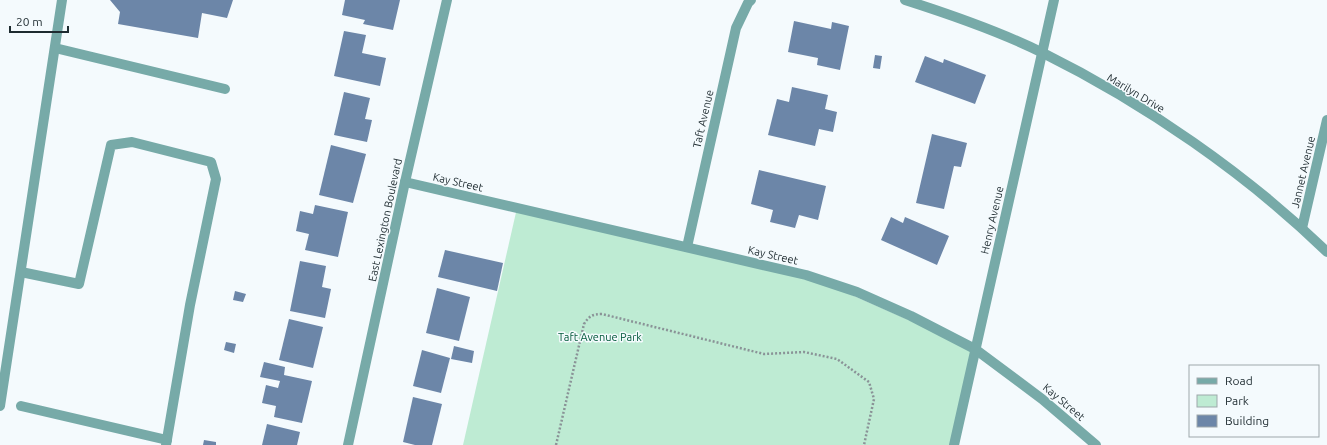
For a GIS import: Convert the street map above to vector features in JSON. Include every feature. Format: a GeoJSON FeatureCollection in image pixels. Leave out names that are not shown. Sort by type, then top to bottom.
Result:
{"type":"FeatureCollection","features":[{"type":"Feature","properties":{"kind":"street"},"geometry":{"type":"LineString","coordinates":[[0,406],[56,48],[62,0]]}},
{"type":"Feature","properties":{"kind":"street","name":"East Lexington Boulevard"},"geometry":{"type":"LineString","coordinates":[[348,445],[405,182],[447,0]]}},
{"type":"Feature","properties":{"kind":"street","name":"Taft Avenue"},"geometry":{"type":"LineString","coordinates":[[687,247],[736,28],[748,3],[751,0]]}},
{"type":"Feature","properties":{"kind":"street","name":"Marilyn Drive"},"geometry":{"type":"LineString","coordinates":[[905,0],[968,20],[1043,53],[1124,98],[1212,155],[1302,228],[1327,252]]}},
{"type":"Feature","properties":{"kind":"street","name":"Henry Avenue"},"geometry":{"type":"LineString","coordinates":[[954,445],[1054,0]]}},
{"type":"Feature","properties":{"kind":"street"},"geometry":{"type":"LineString","coordinates":[[56,48],[225,89]]}},
{"type":"Feature","properties":{"kind":"street","name":"Jannet Avenue"},"geometry":{"type":"LineString","coordinates":[[1302,228],[1327,120]]}},
{"type":"Feature","properties":{"kind":"street"},"geometry":{"type":"LineString","coordinates":[[21,272],[79,284],[111,145],[132,142],[211,162],[216,179],[190,305],[167,442],[21,406]]}},
{"type":"Feature","properties":{"kind":"street","name":"Kay Street"},"geometry":{"type":"LineString","coordinates":[[405,182],[806,275],[857,292],[912,316],[975,349],[1042,399],[1096,445]]}},
{"type":"Feature","properties":{"kind":"path"},"geometry":{"type":"LineString","coordinates":[[556,445],[584,324],[588,318],[594,314],[602,314],[764,354],[804,352],[837,359],[869,382],[874,399],[864,445]]}},
{"type":"Feature","properties":{"kind":"green space","name":"Taft Avenue Park"},"geometry":{"type":"Polygon","coordinates":[[[517,208],[806,275],[975,349],[954,445],[463,445],[517,208]]]}},
{"type":"Feature","properties":{"kind":"building"},"geometry":{"type":"Polygon","coordinates":[[[110,0],[233,0],[227,18],[202,13],[198,38],[118,24],[120,12],[110,0]]]}},
{"type":"Feature","properties":{"kind":"building"},"geometry":{"type":"Polygon","coordinates":[[[345,0],[400,0],[393,30],[363,24],[365,20],[342,15],[345,0]]]}},
{"type":"Feature","properties":{"kind":"building"},"geometry":{"type":"Polygon","coordinates":[[[794,21],[831,29],[832,22],[849,26],[840,70],[817,65],[818,58],[788,52],[794,21]]]}},
{"type":"Feature","properties":{"kind":"building"},"geometry":{"type":"Polygon","coordinates":[[[344,31],[366,35],[362,53],[386,58],[380,86],[334,76],[344,31]]]}},
{"type":"Feature","properties":{"kind":"building"},"geometry":{"type":"Polygon","coordinates":[[[875,55],[882,56],[880,69],[873,68],[875,55]]]}},
{"type":"Feature","properties":{"kind":"building"},"geometry":{"type":"Polygon","coordinates":[[[925,56],[943,63],[944,59],[986,75],[975,104],[915,82],[925,56]]]}},
{"type":"Feature","properties":{"kind":"building"},"geometry":{"type":"Polygon","coordinates":[[[792,87],[828,95],[825,109],[837,112],[833,132],[819,129],[815,146],[768,135],[777,99],[789,102],[792,87]]]}},
{"type":"Feature","properties":{"kind":"building"},"geometry":{"type":"Polygon","coordinates":[[[344,92],[370,98],[365,119],[372,120],[367,142],[334,135],[344,92]]]}},
{"type":"Feature","properties":{"kind":"building"},"geometry":{"type":"Polygon","coordinates":[[[932,134],[967,143],[961,167],[954,166],[944,209],[916,203],[932,134]]]}},
{"type":"Feature","properties":{"kind":"building"},"geometry":{"type":"Polygon","coordinates":[[[331,145],[366,154],[353,203],[319,195],[331,145]]]}},
{"type":"Feature","properties":{"kind":"building"},"geometry":{"type":"Polygon","coordinates":[[[759,170],[826,186],[818,220],[799,215],[795,228],[770,222],[773,210],[751,204],[759,170]]]}},
{"type":"Feature","properties":{"kind":"building"},"geometry":{"type":"Polygon","coordinates":[[[315,205],[348,212],[338,257],[305,250],[309,234],[296,231],[300,211],[313,214],[315,205]]]}},
{"type":"Feature","properties":{"kind":"building"},"geometry":{"type":"Polygon","coordinates":[[[891,217],[903,223],[905,217],[949,236],[937,265],[881,240],[891,217]]]}},
{"type":"Feature","properties":{"kind":"building"},"geometry":{"type":"Polygon","coordinates":[[[445,250],[503,263],[497,291],[438,277],[445,250]]]}},
{"type":"Feature","properties":{"kind":"building"},"geometry":{"type":"Polygon","coordinates":[[[300,261],[326,266],[322,287],[331,289],[325,318],[290,311],[300,261]]]}},
{"type":"Feature","properties":{"kind":"building"},"geometry":{"type":"Polygon","coordinates":[[[437,288],[470,297],[459,341],[426,333],[437,288]]]}},
{"type":"Feature","properties":{"kind":"building"},"geometry":{"type":"Polygon","coordinates":[[[235,291],[246,294],[243,302],[233,300],[235,291]]]}},
{"type":"Feature","properties":{"kind":"building"},"geometry":{"type":"Polygon","coordinates":[[[289,319],[323,327],[313,368],[279,360],[289,319]]]}},
{"type":"Feature","properties":{"kind":"building"},"geometry":{"type":"Polygon","coordinates":[[[226,342],[236,344],[234,353],[224,350],[226,342]]]}},
{"type":"Feature","properties":{"kind":"building"},"geometry":{"type":"Polygon","coordinates":[[[454,346],[474,351],[472,363],[451,359],[454,346]]]}},
{"type":"Feature","properties":{"kind":"building"},"geometry":{"type":"Polygon","coordinates":[[[422,350],[450,358],[441,393],[413,386],[422,350]]]}},
{"type":"Feature","properties":{"kind":"building"},"geometry":{"type":"Polygon","coordinates":[[[264,362],[285,367],[284,375],[312,381],[302,423],[274,417],[276,406],[262,403],[266,385],[278,388],[280,381],[260,377],[264,362]]]}},
{"type":"Feature","properties":{"kind":"building"},"geometry":{"type":"Polygon","coordinates":[[[413,397],[442,404],[432,445],[415,445],[403,442],[413,397]]]}},
{"type":"Feature","properties":{"kind":"building"},"geometry":{"type":"Polygon","coordinates":[[[267,424],[300,432],[297,445],[262,445],[267,424]]]}},
{"type":"Feature","properties":{"kind":"building"},"geometry":{"type":"Polygon","coordinates":[[[204,440],[216,442],[216,445],[203,445],[204,440]]]}}]}
